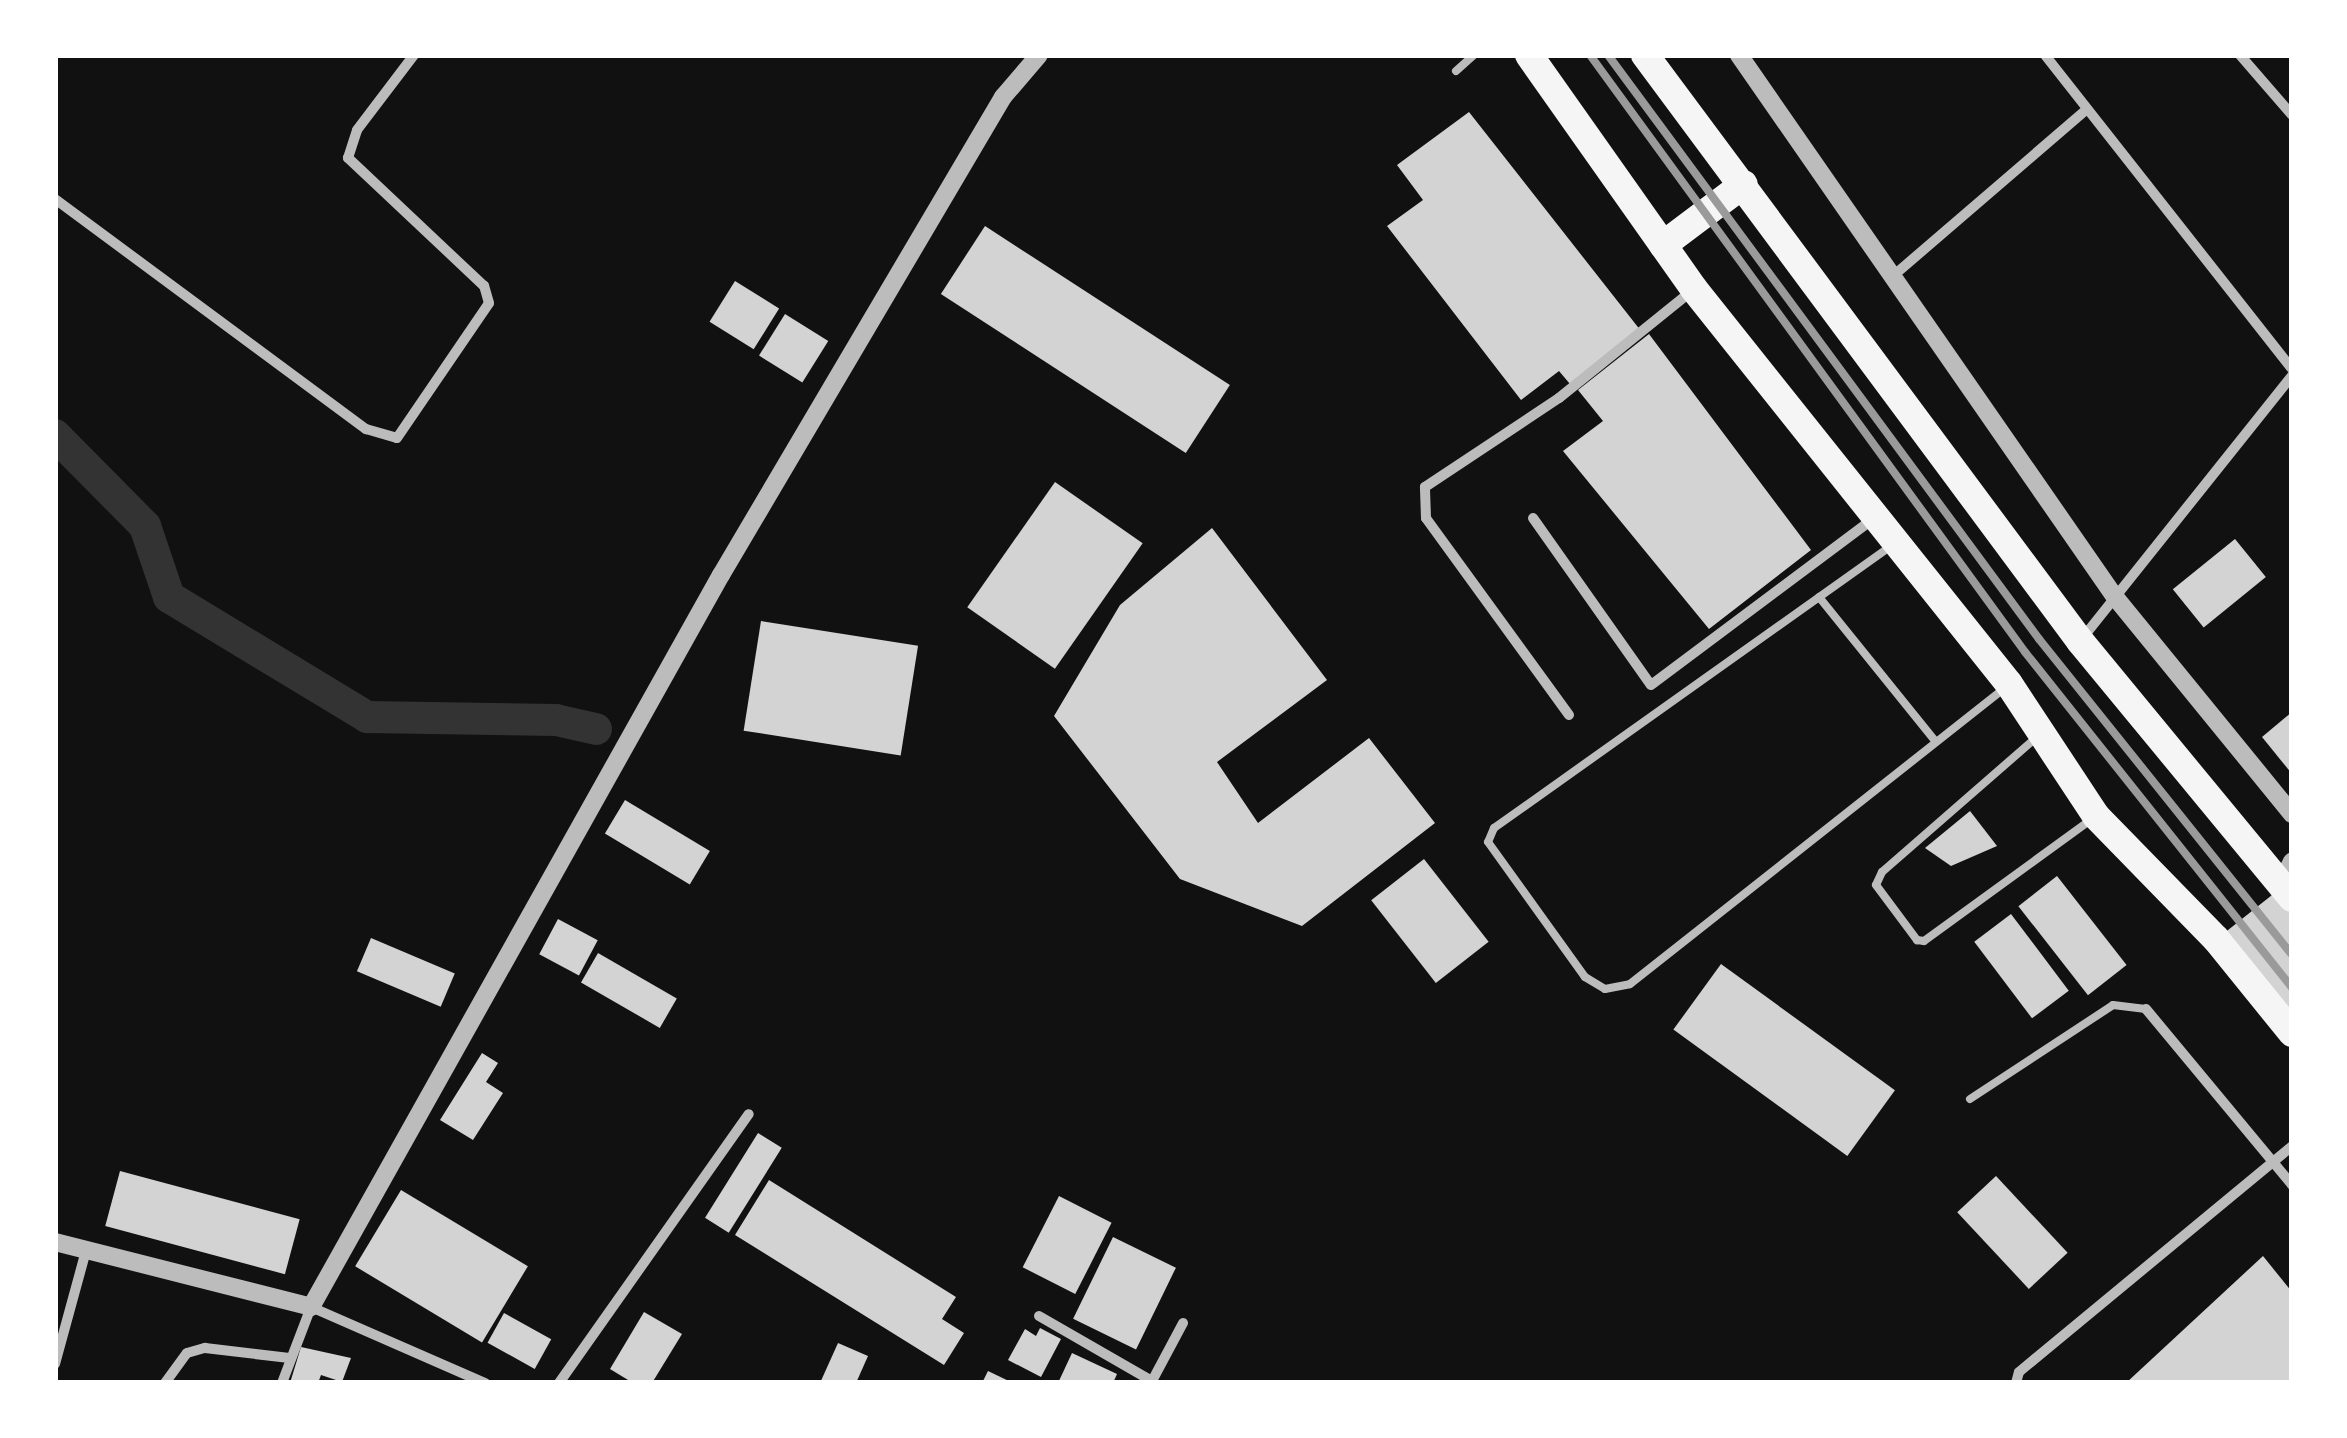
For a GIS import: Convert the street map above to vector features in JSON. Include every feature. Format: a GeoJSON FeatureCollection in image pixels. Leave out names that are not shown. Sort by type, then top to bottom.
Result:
{"type":"FeatureCollection","features":[{"type":"Feature","properties":{"kind":"highway"},"geometry":{"type":"LineString","coordinates":[[1529,55],[1694,289],[2009,684],[2038,736],[2096,816],[2216,939],[2292,1033]]}},
{"type":"Feature","properties":{"kind":"highway"},"geometry":{"type":"LineString","coordinates":[[1645,55],[2080,641],[2288,881]]}},
{"type":"Feature","properties":{"kind":"highway"},"geometry":{"type":"LineString","coordinates":[[1663,245],[1744,184]]}},
{"type":"Feature","properties":{"kind":"street"},"geometry":{"type":"LineString","coordinates":[[55,199],[366,429],[397,438],[488,303],[484,286],[348,158],[357,130],[414,55]]}},
{"type":"Feature","properties":{"kind":"street"},"geometry":{"type":"LineString","coordinates":[[282,1383],[311,1306],[721,575],[1004,96],[1040,55]]}},
{"type":"Feature","properties":{"kind":"street"},"geometry":{"type":"LineString","coordinates":[[1739,55],[2115,596],[2292,814]]}},
{"type":"Feature","properties":{"kind":"street"},"geometry":{"type":"LineString","coordinates":[[2045,55],[2292,372],[2080,641]]}},
{"type":"Feature","properties":{"kind":"street"},"geometry":{"type":"LineString","coordinates":[[2240,55],[2292,115]]}},
{"type":"Feature","properties":{"kind":"street"},"geometry":{"type":"LineString","coordinates":[[1893,276],[2087,109]]}},
{"type":"Feature","properties":{"kind":"street"},"geometry":{"type":"LineString","coordinates":[[1569,714],[1426,518],[1424,486],[1559,398],[1694,289]]}},
{"type":"Feature","properties":{"kind":"street"},"geometry":{"type":"LineString","coordinates":[[1533,518],[1652,685],[1874,518]]}},
{"type":"Feature","properties":{"kind":"street"},"geometry":{"type":"LineString","coordinates":[[2146,1009],[2292,1185]]}},
{"type":"Feature","properties":{"kind":"street"},"geometry":{"type":"LineString","coordinates":[[559,1383],[748,1114]]}},
{"type":"Feature","properties":{"kind":"street"},"geometry":{"type":"LineString","coordinates":[[2016,1383],[2019,1372],[2292,1146]]}},
{"type":"Feature","properties":{"kind":"street"},"geometry":{"type":"LineString","coordinates":[[55,1242],[311,1306],[485,1383]]}},
{"type":"Feature","properties":{"kind":"street"},"geometry":{"type":"LineString","coordinates":[[55,1364],[86,1251]]}},
{"type":"Feature","properties":{"kind":"street"},"geometry":{"type":"LineString","coordinates":[[1039,1316],[1152,1382],[1184,1323]]}},
{"type":"Feature","properties":{"kind":"street"},"geometry":{"type":"LineString","coordinates":[[165,1383],[187,1353],[205,1348],[289,1358]]}},
{"type":"Feature","properties":{"kind":"lane"},"geometry":{"type":"LineString","coordinates":[[1456,71],[1474,55]]}},
{"type":"Feature","properties":{"kind":"lane"},"geometry":{"type":"LineString","coordinates":[[1895,544],[1494,828],[1488,842],[1585,977],[1605,989],[1630,984],[2009,684]]}},
{"type":"Feature","properties":{"kind":"lane"},"geometry":{"type":"LineString","coordinates":[[1819,597],[1936,742]]}},
{"type":"Feature","properties":{"kind":"lane"},"geometry":{"type":"LineString","coordinates":[[2038,736],[1882,872],[1876,885],[1917,940],[1924,940],[2096,816]]}},
{"type":"Feature","properties":{"kind":"lane"},"geometry":{"type":"LineString","coordinates":[[1970,1099],[2112,1005],[2146,1009]]}},
{"type":"Feature","properties":{"kind":"building"},"geometry":{"type":"Polygon","coordinates":[[[1469,112],[1641,331],[1570,384],[1559,371],[1521,400],[1387,226],[1423,200],[1397,165],[1469,112]]]}},
{"type":"Feature","properties":{"kind":"building"},"geometry":{"type":"Polygon","coordinates":[[[985,226],[1230,385],[1186,453],[941,294],[985,226]]]}},
{"type":"Feature","properties":{"kind":"building"},"geometry":{"type":"Polygon","coordinates":[[[735,281],[779,309],[754,349],[710,322],[735,281]]]}},
{"type":"Feature","properties":{"kind":"building"},"geometry":{"type":"Polygon","coordinates":[[[785,314],[828,341],[802,383],[759,356],[785,314]]]}},
{"type":"Feature","properties":{"kind":"building"},"geometry":{"type":"Polygon","coordinates":[[[1649,334],[1811,550],[1709,629],[1563,451],[1603,421],[1578,390],[1649,334]]]}},
{"type":"Feature","properties":{"kind":"building"},"geometry":{"type":"Polygon","coordinates":[[[1055,482],[1143,543],[1055,669],[967,607],[1055,482]]]}},
{"type":"Feature","properties":{"kind":"building"},"geometry":{"type":"Polygon","coordinates":[[[1212,528],[1327,680],[1217,762],[1258,823],[1369,738],[1435,823],[1302,926],[1180,879],[1054,716],[1120,605],[1212,528]]]}},
{"type":"Feature","properties":{"kind":"building"},"geometry":{"type":"Polygon","coordinates":[[[2235,539],[2266,577],[2204,627],[2173,589],[2235,539]]]}},
{"type":"Feature","properties":{"kind":"building"},"geometry":{"type":"Polygon","coordinates":[[[761,621],[918,646],[901,756],[744,731],[761,621]]]}},
{"type":"Feature","properties":{"kind":"building"},"geometry":{"type":"Polygon","coordinates":[[[2292,712],[2292,774],[2262,737],[2292,712]]]}},
{"type":"Feature","properties":{"kind":"building"},"geometry":{"type":"Polygon","coordinates":[[[625,800],[710,851],[690,884],[605,833],[625,800]]]}},
{"type":"Feature","properties":{"kind":"building"},"geometry":{"type":"Polygon","coordinates":[[[1970,811],[1997,846],[1951,866],[1925,848],[1970,811]]]}},
{"type":"Feature","properties":{"kind":"building"},"geometry":{"type":"Polygon","coordinates":[[[1424,859],[1489,942],[1436,983],[1371,900],[1424,859]]]}},
{"type":"Feature","properties":{"kind":"building"},"geometry":{"type":"Polygon","coordinates":[[[2057,876],[2127,965],[2088,995],[2018,906],[2057,876]]]}},
{"type":"Feature","properties":{"kind":"building"},"geometry":{"type":"Polygon","coordinates":[[[2292,879],[2292,1049],[2208,946],[2292,879]]]}},
{"type":"Feature","properties":{"kind":"building"},"geometry":{"type":"Polygon","coordinates":[[[2011,914],[2069,991],[2032,1018],[1974,942],[2011,914]]]}},
{"type":"Feature","properties":{"kind":"building"},"geometry":{"type":"Polygon","coordinates":[[[558,919],[598,940],[579,975],[539,954],[558,919]]]}},
{"type":"Feature","properties":{"kind":"building"},"geometry":{"type":"Polygon","coordinates":[[[371,938],[455,974],[441,1007],[357,971],[371,938]]]}},
{"type":"Feature","properties":{"kind":"building"},"geometry":{"type":"Polygon","coordinates":[[[598,953],[677,998],[660,1028],[581,982],[598,953]]]}},
{"type":"Feature","properties":{"kind":"building"},"geometry":{"type":"Polygon","coordinates":[[[1721,964],[1895,1090],[1847,1156],[1673,1030],[1721,964]]]}},
{"type":"Feature","properties":{"kind":"building"},"geometry":{"type":"Polygon","coordinates":[[[482,1053],[498,1063],[486,1082],[503,1093],[473,1140],[440,1120],[482,1053]]]}},
{"type":"Feature","properties":{"kind":"building"},"geometry":{"type":"Polygon","coordinates":[[[758,1133],[782,1148],[729,1233],[705,1218],[758,1133]]]}},
{"type":"Feature","properties":{"kind":"building"},"geometry":{"type":"Polygon","coordinates":[[[120,1171],[300,1219],[285,1274],[105,1226],[120,1171]]]}},
{"type":"Feature","properties":{"kind":"building"},"geometry":{"type":"Polygon","coordinates":[[[1996,1176],[2068,1253],[2029,1289],[1957,1212],[1996,1176]]]}},
{"type":"Feature","properties":{"kind":"building"},"geometry":{"type":"Polygon","coordinates":[[[769,1180],[956,1297],[942,1319],[964,1333],[944,1365],[735,1235],[769,1180]]]}},
{"type":"Feature","properties":{"kind":"building"},"geometry":{"type":"Polygon","coordinates":[[[401,1190],[528,1266],[482,1343],[355,1266],[401,1190]]]}},
{"type":"Feature","properties":{"kind":"building"},"geometry":{"type":"Polygon","coordinates":[[[1059,1196],[1112,1223],[1075,1294],[1023,1267],[1059,1196]]]}},
{"type":"Feature","properties":{"kind":"building"},"geometry":{"type":"Polygon","coordinates":[[[1113,1237],[1176,1268],[1136,1349],[1073,1319],[1113,1237]]]}},
{"type":"Feature","properties":{"kind":"building"},"geometry":{"type":"Polygon","coordinates":[[[2263,1256],[2292,1292],[2292,1383],[2126,1383],[2263,1256]]]}},
{"type":"Feature","properties":{"kind":"building"},"geometry":{"type":"Polygon","coordinates":[[[644,1312],[682,1334],[652,1383],[633,1383],[610,1369],[644,1312]]]}},
{"type":"Feature","properties":{"kind":"building"},"geometry":{"type":"Polygon","coordinates":[[[504,1313],[551,1339],[535,1369],[488,1343],[504,1313]]]}},
{"type":"Feature","properties":{"kind":"building"},"geometry":{"type":"Polygon","coordinates":[[[1040,1328],[1061,1339],[1041,1377],[1008,1360],[1025,1329],[1036,1336],[1040,1328]]]}},
{"type":"Feature","properties":{"kind":"building"},"geometry":{"type":"Polygon","coordinates":[[[838,1343],[868,1356],[856,1383],[820,1383],[838,1343]]]}},
{"type":"Feature","properties":{"kind":"building"},"geometry":{"type":"Polygon","coordinates":[[[301,1347],[351,1358],[342,1382],[321,1375],[318,1383],[290,1383],[301,1347]]]}},
{"type":"Feature","properties":{"kind":"building"},"geometry":{"type":"Polygon","coordinates":[[[1072,1353],[1117,1374],[1113,1383],[1058,1383],[1072,1353]]]}},
{"type":"Feature","properties":{"kind":"building"},"geometry":{"type":"Polygon","coordinates":[[[988,1371],[1013,1383],[982,1383],[988,1371]]]}},
{"type":"Feature","properties":{"kind":"waterway"},"geometry":{"type":"LineString","coordinates":[[55,435],[145,526],[169,597],[367,717],[556,720],[596,729]]}},
{"type":"Feature","properties":{"kind":"railway"},"geometry":{"type":"LineString","coordinates":[[1590,55],[2025,652],[2292,988]]}},
{"type":"Feature","properties":{"kind":"railway"},"geometry":{"type":"LineString","coordinates":[[1608,55],[2039,639],[2292,955]]}}]}
